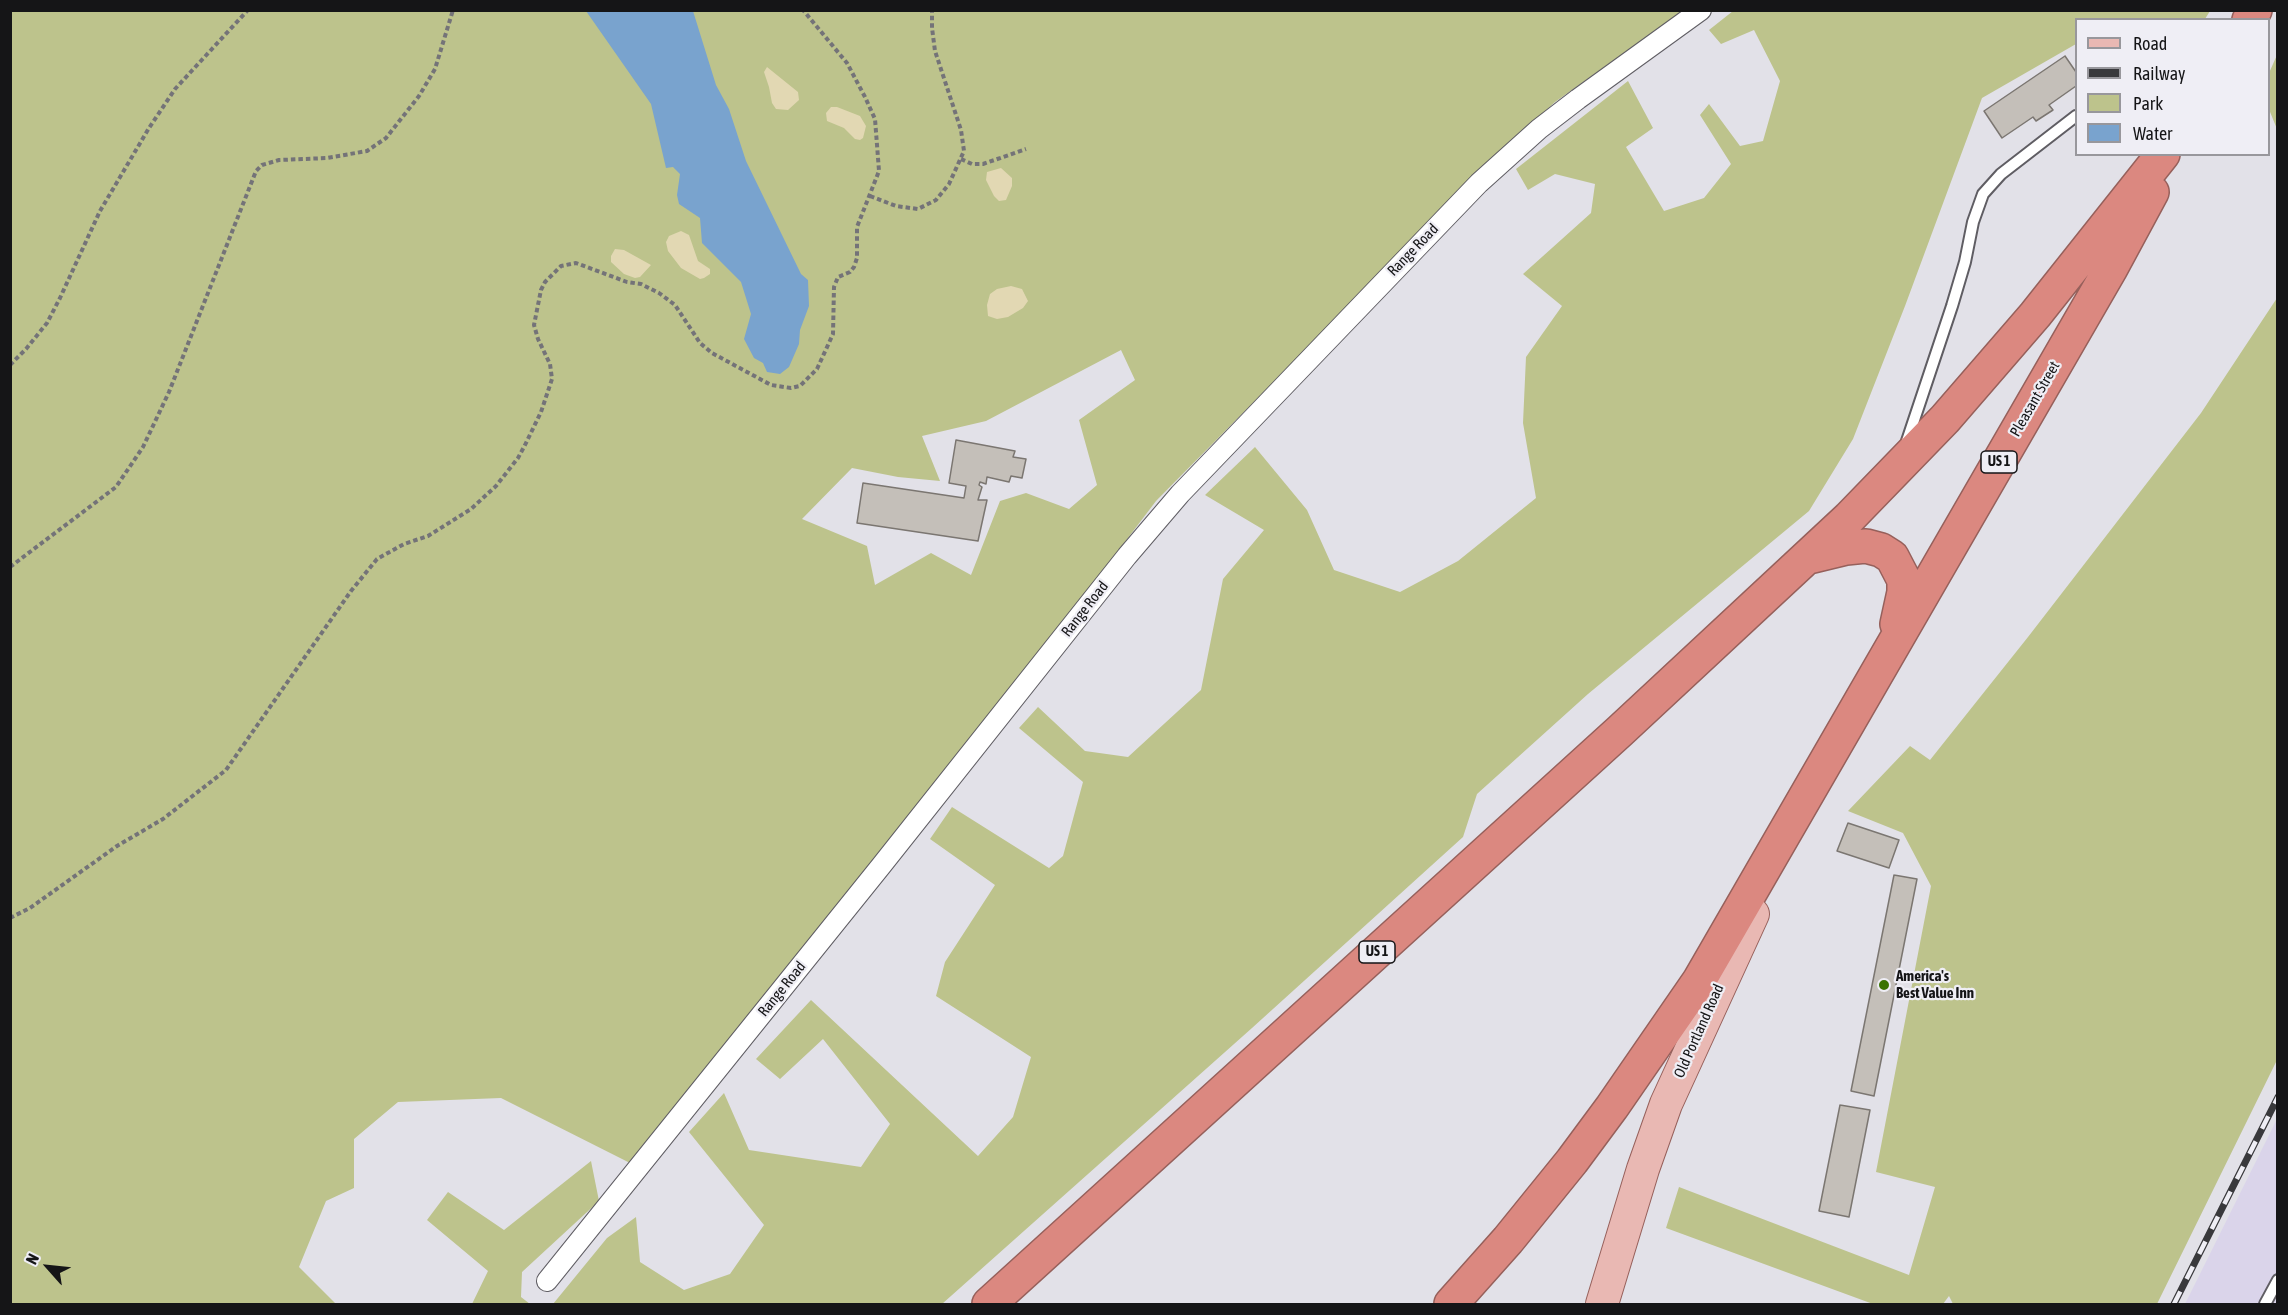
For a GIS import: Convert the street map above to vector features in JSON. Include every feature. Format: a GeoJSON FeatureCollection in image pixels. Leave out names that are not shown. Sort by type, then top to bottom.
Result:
{"type":"FeatureCollection","features":[{"type":"Feature","properties":{"kind":"highway","name":"US 1"},"geometry":{"type":"LineString","coordinates":[[989,1305],[1809,557],[1945,419],[2035,315],[2161,156]]}},
{"type":"Feature","properties":{"kind":"highway","name":"Pleasant Street"},"geometry":{"type":"LineString","coordinates":[[1451,1305],[1565,1170],[1644,1062],[1699,981],[2111,268],[2172,156]]}},
{"type":"Feature","properties":{"kind":"highway"},"geometry":{"type":"LineString","coordinates":[[1809,557],[1866,546],[1881,550],[1892,557],[1904,580],[1904,592],[1889,652]]}},
{"type":"Feature","properties":{"kind":"main road","name":"Old Portland Road"},"geometry":{"type":"LineString","coordinates":[[1602,1305],[1642,1169],[1666,1104],[1715,994],[1823,768]]}},
{"type":"Feature","properties":{"kind":"street","name":"Range Road"},"geometry":{"type":"LineString","coordinates":[[546,1281],[881,866],[1127,556],[1180,494],[1479,183],[1539,129],[1701,10]]}},
{"type":"Feature","properties":{"kind":"lane"},"geometry":{"type":"LineString","coordinates":[[1898,468],[1952,306],[1965,262],[1973,222],[1983,194],[2001,174],[2075,117]]}},
{"type":"Feature","properties":{"kind":"lane"},"geometry":{"type":"LineString","coordinates":[[2265,1305],[2277,1280]]}},
{"type":"Feature","properties":{"kind":"path"},"geometry":{"type":"LineString","coordinates":[[10,365],[46,323],[100,211],[175,89],[248,10]]}},
{"type":"Feature","properties":{"kind":"path"},"geometry":{"type":"LineString","coordinates":[[10,567],[116,487],[143,447],[169,392],[256,171],[262,165],[279,160],[327,159],[367,151],[386,138],[419,96],[435,69],[453,10]]}},
{"type":"Feature","properties":{"kind":"path"},"geometry":{"type":"LineString","coordinates":[[10,918],[30,908],[117,846],[163,819],[226,770],[351,591],[376,559],[404,544],[428,536],[471,509],[496,486],[525,445],[541,412],[552,378],[550,364],[537,339],[534,325],[541,290],[552,273],[570,262],[576,262],[627,282],[650,288],[675,305],[694,336],[712,353],[771,385],[791,388],[800,386],[818,369],[833,334],[834,287],[838,277],[850,272],[854,267],[857,258],[857,227],[879,171],[875,119],[847,63],[802,10]]}},
{"type":"Feature","properties":{"kind":"path"},"geometry":{"type":"LineString","coordinates":[[870,196],[896,206],[918,209],[936,200],[949,184],[964,151],[962,130],[935,51],[932,28],[933,11]]}},
{"type":"Feature","properties":{"kind":"path"},"geometry":{"type":"LineString","coordinates":[[961,159],[982,165],[1026,149]]}},
{"type":"Feature","properties":{"kind":"shaded area"},"geometry":{"type":"Polygon","coordinates":[[[2277,1119],[2277,1304],[2185,1304],[2277,1119]]]}},
{"type":"Feature","properties":{"kind":"green space"},"geometry":{"type":"Polygon","coordinates":[[[10,11],[1683,11],[1555,102],[1529,126],[1156,501],[1027,671],[632,1164],[501,1098],[398,1102],[354,1139],[354,1188],[326,1201],[299,1267],[336,1304],[11,1304],[10,11]],[[1121,350],[986,421],[922,436],[940,481],[898,477],[852,468],[802,519],[867,546],[875,585],[931,553],[971,575],[1000,501],[1026,493],[1069,509],[1097,485],[1079,420],[1135,380],[1121,350]]]}},
{"type":"Feature","properties":{"kind":"green space"},"geometry":{"type":"Polygon","coordinates":[[[1733,11],[2210,11],[2206,18],[2075,18],[2075,45],[1982,98],[1853,439],[1809,511],[1588,694],[1477,794],[1463,837],[942,1304],[553,1304],[607,1238],[636,1217],[640,1262],[684,1290],[730,1274],[764,1225],[689,1132],[724,1093],[749,1150],[861,1167],[890,1124],[823,1039],[780,1079],[756,1059],[811,1000],[978,1156],[1013,1117],[1031,1057],[936,996],[945,962],[995,885],[930,839],[952,807],[1049,868],[1063,856],[1083,782],[1019,728],[1038,707],[1085,751],[1128,757],[1201,690],[1223,579],[1264,530],[1205,495],[1255,447],[1307,510],[1334,570],[1400,592],[1458,561],[1536,498],[1523,423],[1526,357],[1562,306],[1523,274],[1591,213],[1595,184],[1555,174],[1528,190],[1516,169],[1628,81],[1653,128],[1626,147],[1664,211],[1704,198],[1731,164],[1700,115],[1709,104],[1740,146],[1763,141],[1780,81],[1754,30],[1721,44],[1709,30],[1733,11]]]}},
{"type":"Feature","properties":{"kind":"green space"},"geometry":{"type":"Polygon","coordinates":[[[2277,55],[2277,129],[2270,112],[2270,71],[2277,55]]]}},
{"type":"Feature","properties":{"kind":"green space"},"geometry":{"type":"Polygon","coordinates":[[[2277,298],[2277,1060],[2157,1304],[1953,1304],[1949,1296],[1943,1304],[1873,1304],[1666,1228],[1679,1187],[1909,1275],[1935,1187],[1876,1172],[1931,886],[1903,833],[1848,811],[1910,746],[1930,760],[2201,413],[2277,298]]]}},
{"type":"Feature","properties":{"kind":"green space"},"geometry":{"type":"Polygon","coordinates":[[[591,1161],[599,1201],[522,1272],[521,1297],[530,1304],[472,1304],[488,1271],[427,1220],[448,1192],[504,1230],[591,1161]]]}},
{"type":"Feature","properties":{"kind":"sand"},"geometry":{"type":"Polygon","coordinates":[[[767,67],[798,92],[799,100],[788,110],[776,109],[772,103],[764,72],[767,67]]]}},
{"type":"Feature","properties":{"kind":"sand"},"geometry":{"type":"Polygon","coordinates":[[[831,107],[860,116],[866,126],[863,138],[855,139],[844,128],[827,121],[826,113],[831,107]]]}},
{"type":"Feature","properties":{"kind":"sand"},"geometry":{"type":"Polygon","coordinates":[[[1001,168],[1012,178],[1012,186],[1006,200],[999,201],[986,180],[987,172],[1001,168]]]}},
{"type":"Feature","properties":{"kind":"sand"},"geometry":{"type":"Polygon","coordinates":[[[681,231],[689,235],[698,261],[710,269],[710,274],[704,278],[700,279],[681,268],[668,251],[666,242],[669,236],[681,231]]]}},
{"type":"Feature","properties":{"kind":"sand"},"geometry":{"type":"Polygon","coordinates":[[[615,249],[624,250],[651,265],[640,277],[635,278],[624,274],[611,262],[615,249]]]}},
{"type":"Feature","properties":{"kind":"sand"},"geometry":{"type":"Polygon","coordinates":[[[1011,286],[1022,289],[1028,301],[1023,308],[1008,317],[997,319],[988,316],[987,305],[990,294],[997,289],[1011,286]]]}},
{"type":"Feature","properties":{"kind":"water"},"geometry":{"type":"Polygon","coordinates":[[[586,11],[693,11],[716,85],[729,109],[746,161],[801,274],[808,280],[809,306],[800,330],[799,344],[789,367],[780,374],[767,372],[763,363],[754,358],[744,339],[751,314],[741,282],[702,243],[700,218],[679,204],[677,195],[680,174],[673,167],[666,168],[651,104],[586,11]]]}},
{"type":"Feature","properties":{"kind":"building"},"geometry":{"type":"Polygon","coordinates":[[[2065,56],[2075,71],[2075,87],[2049,105],[2053,110],[2036,121],[2033,117],[2002,138],[1984,111],[2065,56]]]}},
{"type":"Feature","properties":{"kind":"building"},"geometry":{"type":"Polygon","coordinates":[[[956,440],[1015,451],[1013,457],[1026,459],[1022,478],[1011,476],[1009,482],[987,477],[986,484],[980,482],[979,485],[982,487],[978,500],[987,500],[978,541],[857,523],[863,483],[964,498],[966,486],[949,483],[956,440]]]}},
{"type":"Feature","properties":{"kind":"building"},"geometry":{"type":"Polygon","coordinates":[[[1848,823],[1899,840],[1889,868],[1837,851],[1848,823]]]}},
{"type":"Feature","properties":{"kind":"building","name":"America's Best Value Inn"},"geometry":{"type":"Polygon","coordinates":[[[1894,875],[1917,879],[1874,1096],[1851,1091],[1894,875]]]}},
{"type":"Feature","properties":{"kind":"building"},"geometry":{"type":"Polygon","coordinates":[[[1840,1105],[1870,1110],[1849,1217],[1819,1211],[1840,1105]]]}},
{"type":"Feature","properties":{"kind":"railway"},"geometry":{"type":"LineString","coordinates":[[2174,1304],[2278,1097]]}},
{"type":"Feature","properties":{"kind":"place","name":"America's Best Value Inn"},"geometry":{"type":"Point","coordinates":[1884,985]}}]}
